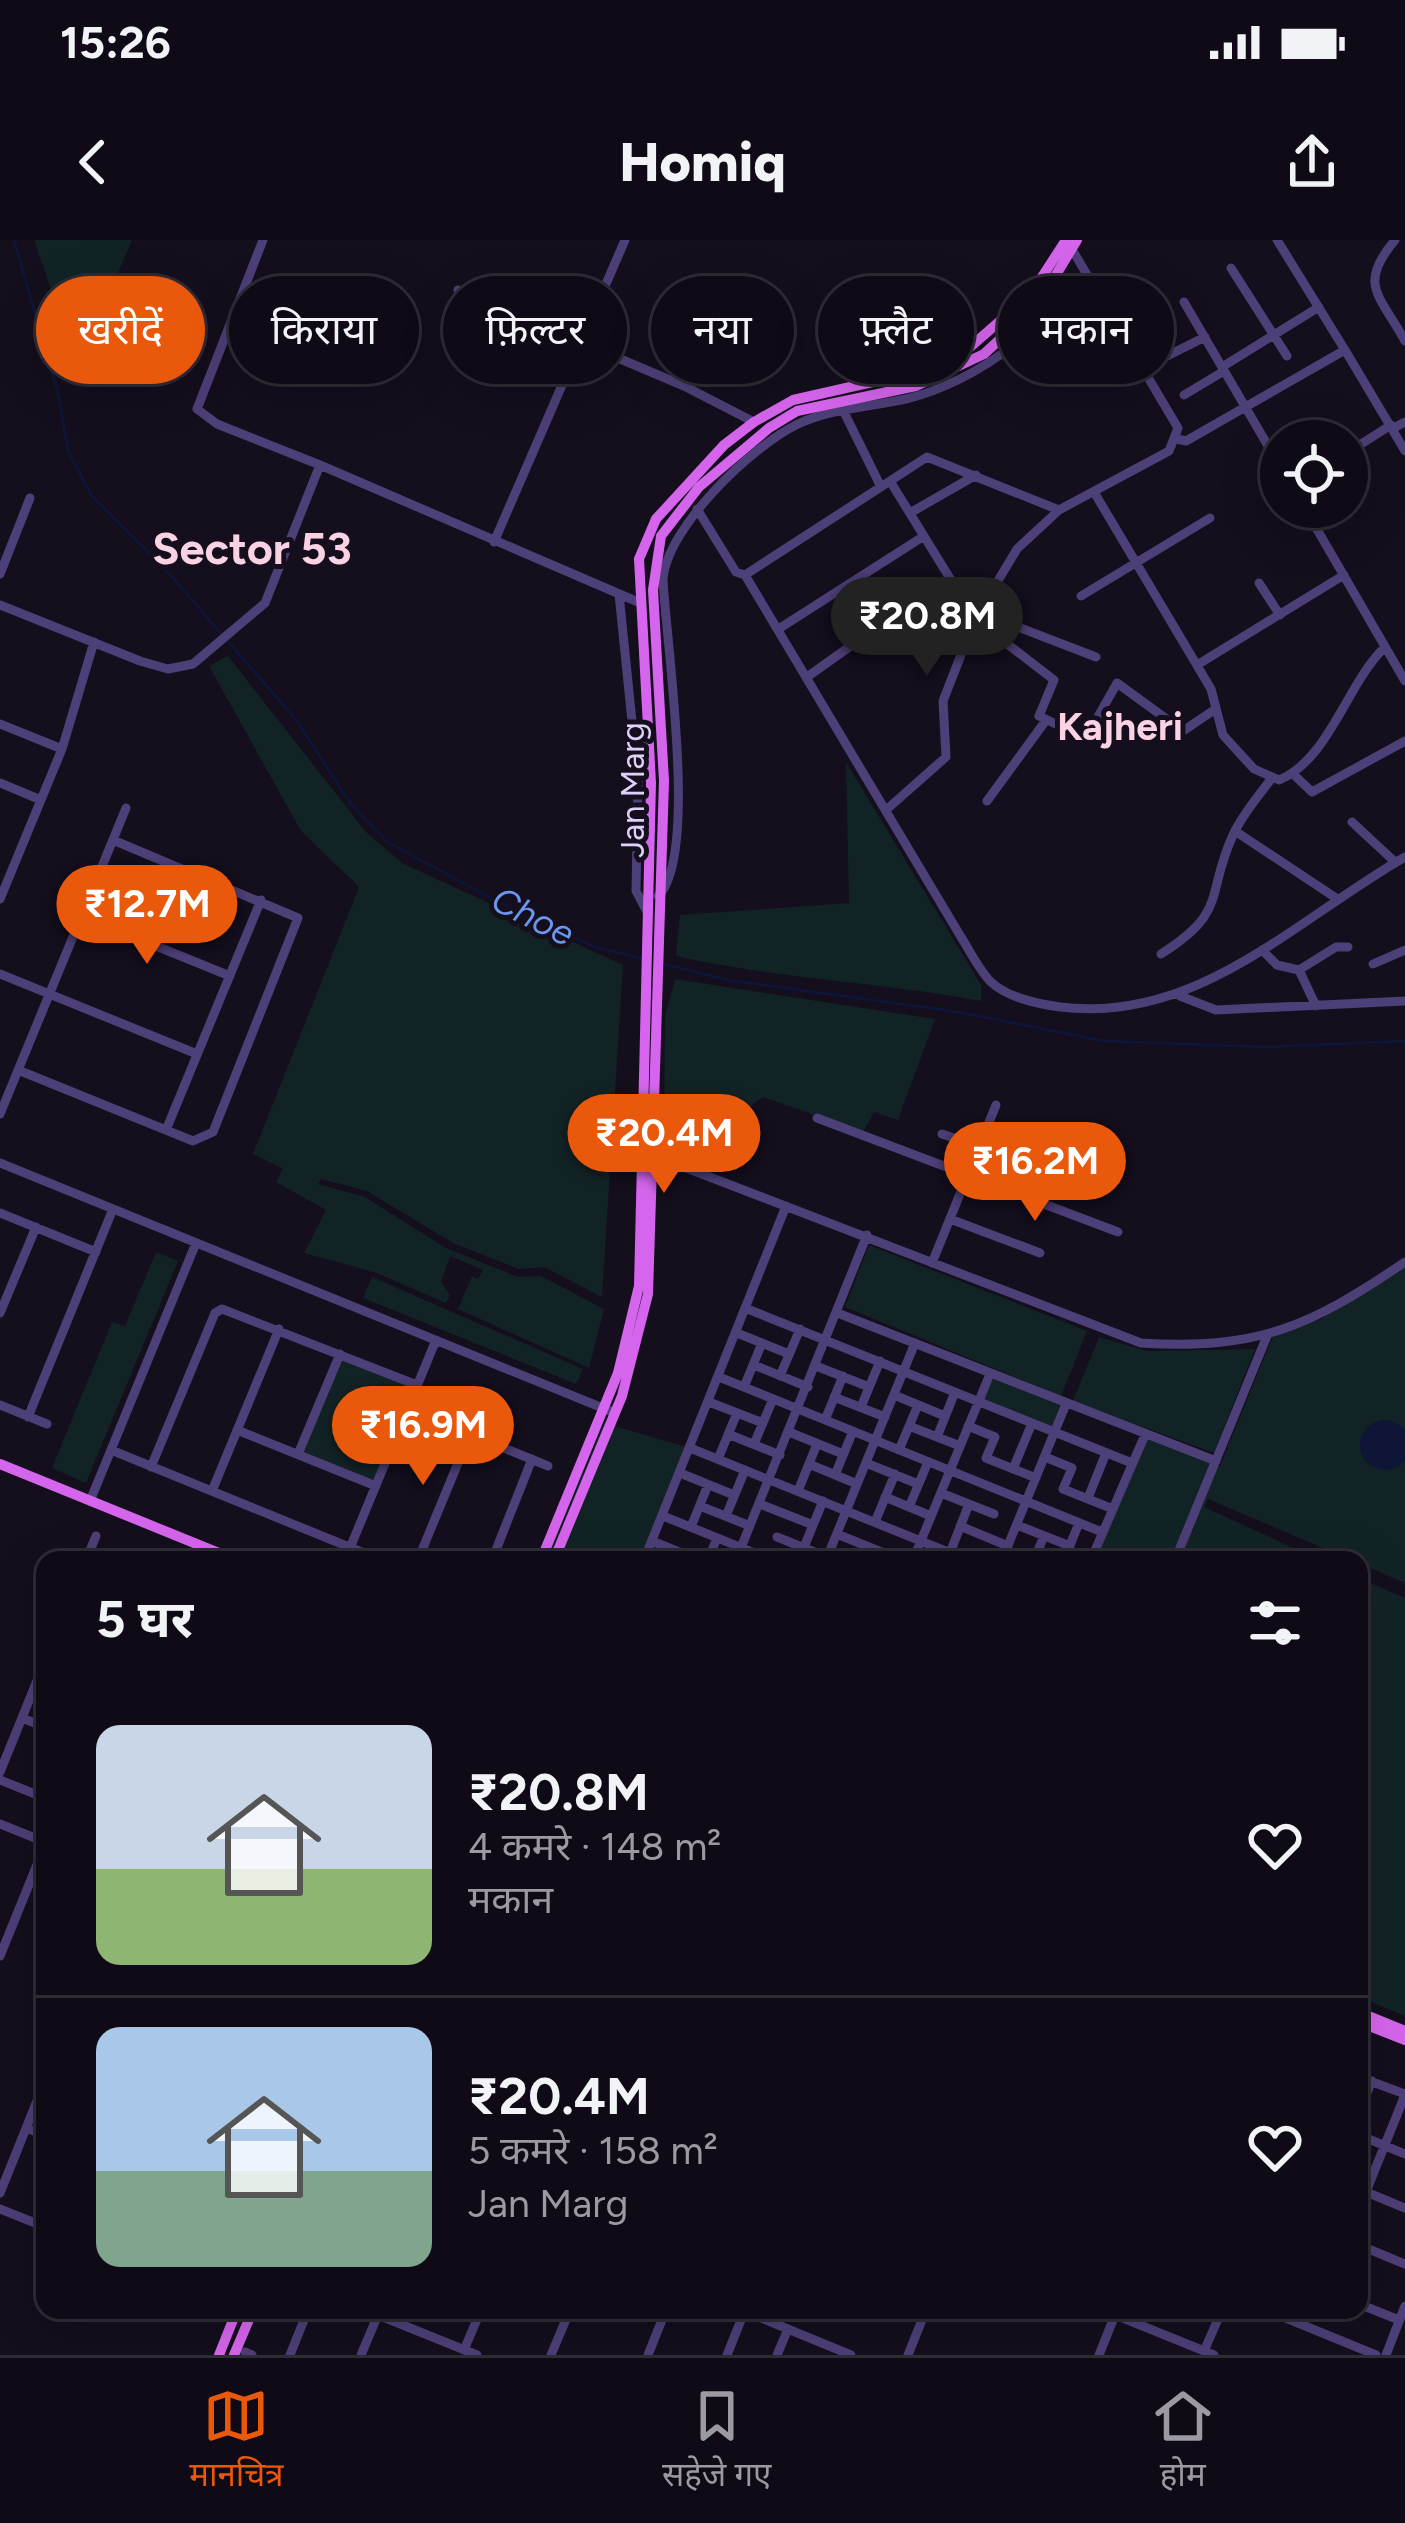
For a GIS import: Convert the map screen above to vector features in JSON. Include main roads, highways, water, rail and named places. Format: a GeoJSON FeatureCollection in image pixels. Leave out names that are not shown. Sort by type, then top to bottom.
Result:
{"type":"FeatureCollection","features":[{"type":"Feature","properties":{"kind":"main road","name":"Jan Marg"},"geometry":{"type":"LineString","coordinates":[[609,1410],[609,1392],[625,1370],[639,1286],[651,932],[658,896],[664,781],[653,590],[661,536],[700,487],[769,428],[797,411],[916,386],[953,370],[1014,331],[1046,294],[1068,242]]}},
{"type":"Feature","properties":{"kind":"main road","name":"Jan Marg"},"geometry":{"type":"LineString","coordinates":[[651,932],[646,910],[651,783],[638,602],[639,559],[656,519],[724,446],[793,400],[912,373],[969,348],[1031,294],[1068,242]]}},
{"type":"Feature","properties":{"kind":"main road","name":"Jan Marg"},"geometry":{"type":"LineString","coordinates":[[557,1551],[625,1370],[648,1294],[655,1156],[649,987]]}},
{"type":"Feature","properties":{"kind":"main road"},"geometry":{"type":"LineString","coordinates":[[545,1551],[609,1410]]}},
{"type":"Feature","properties":{"kind":"main road"},"geometry":{"type":"LineString","coordinates":[[3,1465],[214,1551]]}},
{"type":"Feature","properties":{"kind":"main road"},"geometry":{"type":"LineString","coordinates":[[1368,2016],[1405,2031]]}},
{"type":"Feature","properties":{"kind":"main road"},"geometry":{"type":"LineString","coordinates":[[1368,2026],[1405,2041]]}},
{"type":"Feature","properties":{"kind":"main road"},"geometry":{"type":"LineString","coordinates":[[219,2355],[233,2319]]}},
{"type":"Feature","properties":{"kind":"main road"},"geometry":{"type":"LineString","coordinates":[[244,2354],[251,2319]]}},
{"type":"Feature","properties":{"kind":"water"},"geometry":{"type":"Polygon","coordinates":[[[1385,1420],[1402,1428],[1406,1457],[1402,1462],[1385,1470],[1368,1462],[1360,1445],[1368,1428],[1385,1420]]]}},
{"type":"Feature","properties":{"kind":"waterway","name":"Choe"},"geometry":{"type":"LineString","coordinates":[[14,240],[59,397],[68,451],[91,495],[167,571],[297,721],[350,803],[387,842],[482,893],[592,946],[642,959]]}},
{"type":"Feature","properties":{"kind":"waterway","name":"Choe"},"geometry":{"type":"LineString","coordinates":[[663,964],[728,980],[958,1012],[1104,1041],[1267,1047],[1405,1041]]}},
{"type":"Feature","properties":{"kind":"district","name":"Sector 53"},"geometry":{"type":"Point","coordinates":[252,548]}},
{"type":"Feature","properties":{"kind":"district","name":"Kajheri"},"geometry":{"type":"Point","coordinates":[1120,726]}}]}
